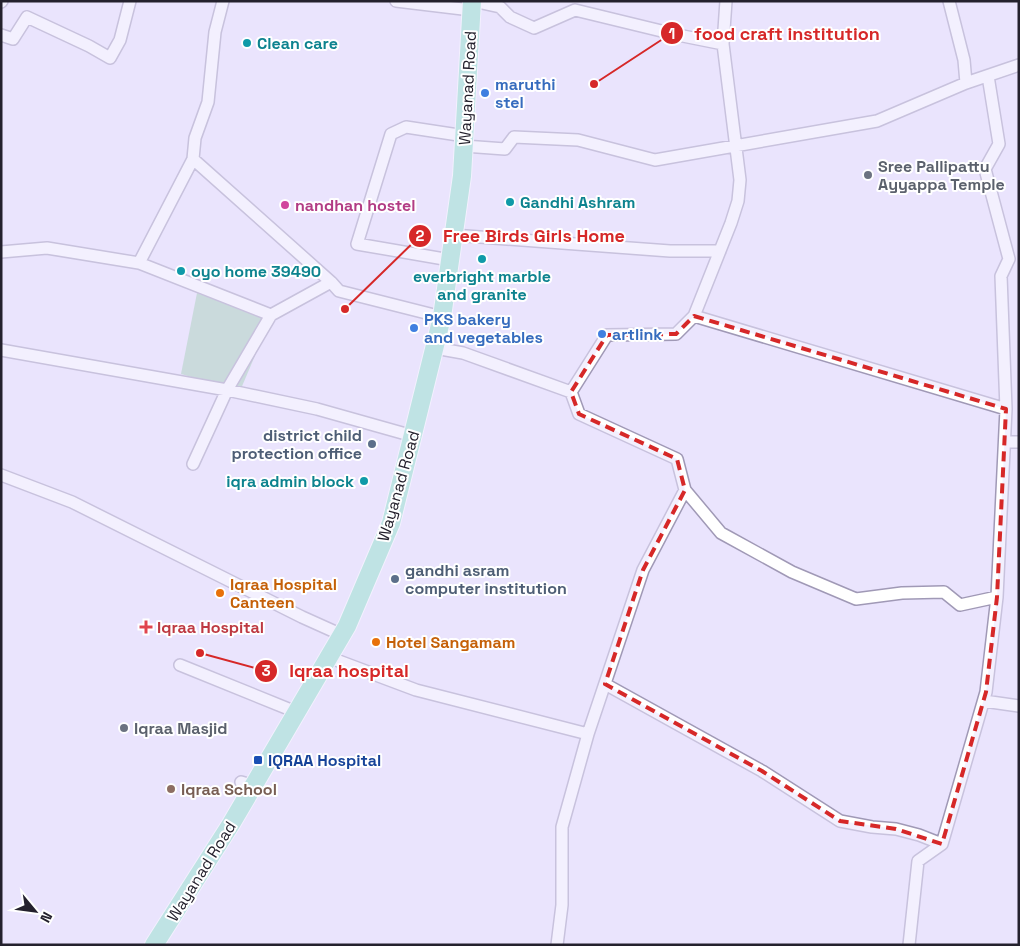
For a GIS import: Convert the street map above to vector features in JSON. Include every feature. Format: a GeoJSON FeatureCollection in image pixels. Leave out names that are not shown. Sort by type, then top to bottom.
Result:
{"type":"FeatureCollection","features":[{"type":"Feature","properties":{"kind":"main road","name":"Wayanad Road"},"geometry":{"type":"LineString","coordinates":[[154,945],[246,786],[296,712],[342,635],[391,524],[442,316],[462,176],[472,4]]}},
{"type":"Feature","properties":{"kind":"street"},"geometry":{"type":"LineString","coordinates":[[1,35],[13,39],[27,17],[110,58],[120,40],[130,1]]}},
{"type":"Feature","properties":{"kind":"street"},"geometry":{"type":"LineString","coordinates":[[139,263],[193,159],[195,138],[208,102],[215,32],[223,1]]}},
{"type":"Feature","properties":{"kind":"street"},"geometry":{"type":"LineString","coordinates":[[396,1],[500,7],[510,18],[534,28],[575,10],[678,36],[723,44]]}},
{"type":"Feature","properties":{"kind":"street"},"geometry":{"type":"LineString","coordinates":[[571,392],[607,335],[676,334],[694,316],[720,251],[738,201],[740,180],[723,44],[726,1]]}},
{"type":"Feature","properties":{"kind":"street"},"geometry":{"type":"LineString","coordinates":[[949,1],[964,60],[966,83]]}},
{"type":"Feature","properties":{"kind":"street"},"geometry":{"type":"LineString","coordinates":[[450,260],[357,244],[391,134],[406,127],[464,141],[505,148],[514,137],[578,140],[655,160],[877,121],[966,83],[1019,65]]}},
{"type":"Feature","properties":{"kind":"street"},"geometry":{"type":"LineString","coordinates":[[909,945],[918,862],[942,844],[984,701],[997,597],[1006,409],[1001,276],[1010,259],[985,169],[999,144],[988,76]]}},
{"type":"Feature","properties":{"kind":"street"},"geometry":{"type":"LineString","coordinates":[[193,159],[339,291],[442,316]]}},
{"type":"Feature","properties":{"kind":"street"},"geometry":{"type":"LineString","coordinates":[[453,235],[670,251],[720,251]]}},
{"type":"Feature","properties":{"kind":"street"},"geometry":{"type":"LineString","coordinates":[[1,252],[47,248],[139,263],[271,315]]}},
{"type":"Feature","properties":{"kind":"street"},"geometry":{"type":"LineString","coordinates":[[193,464],[227,390],[271,315],[331,282]]}},
{"type":"Feature","properties":{"kind":"street"},"geometry":{"type":"LineString","coordinates":[[694,316],[1006,409]]}},
{"type":"Feature","properties":{"kind":"street"},"geometry":{"type":"LineString","coordinates":[[434,348],[463,353],[571,392]]}},
{"type":"Feature","properties":{"kind":"street"},"geometry":{"type":"LineString","coordinates":[[1,350],[227,390],[316,410],[413,436]]}},
{"type":"Feature","properties":{"kind":"street"},"geometry":{"type":"LineString","coordinates":[[571,392],[579,414],[677,459],[685,490],[721,534],[792,572],[856,599],[902,593],[944,592],[960,605],[997,597]]}},
{"type":"Feature","properties":{"kind":"street"},"geometry":{"type":"LineString","coordinates":[[1005,442],[1019,442]]}},
{"type":"Feature","properties":{"kind":"street"},"geometry":{"type":"LineString","coordinates":[[1,475],[72,502],[342,635]]}},
{"type":"Feature","properties":{"kind":"street"},"geometry":{"type":"LineString","coordinates":[[557,945],[562,905],[562,827],[588,734],[643,570],[685,490]]}},
{"type":"Feature","properties":{"kind":"street"},"geometry":{"type":"LineString","coordinates":[[328,657],[416,690],[588,734]]}},
{"type":"Feature","properties":{"kind":"street"},"geometry":{"type":"LineString","coordinates":[[180,665],[296,712]]}},
{"type":"Feature","properties":{"kind":"street"},"geometry":{"type":"LineString","coordinates":[[605,684],[762,771],[840,820],[872,827],[896,829],[942,844]]}},
{"type":"Feature","properties":{"kind":"street"},"geometry":{"type":"LineString","coordinates":[[984,701],[1019,706]]}},
{"type":"Feature","properties":{"kind":"highlighted area"},"geometry":{"type":"Polygon","coordinates":[[[694,316],[1006,409],[997,597],[986,692],[942,844],[896,829],[840,821],[762,771],[605,684],[643,570],[685,490],[677,459],[579,414],[571,392],[607,335],[676,334],[694,316]]]}},
{"type":"Feature","properties":{"kind":"green space"},"geometry":{"type":"Polygon","coordinates":[[[197,293],[270,320],[240,391],[181,374],[197,293]]]}},
{"type":"Feature","properties":{"kind":"place","name":"Clean care"},"geometry":{"type":"Point","coordinates":[247,43]}},
{"type":"Feature","properties":{"kind":"place","name":"food craft institution"},"geometry":{"type":"Point","coordinates":[594,84]}},
{"type":"Feature","properties":{"kind":"place","name":"maruthi stel"},"geometry":{"type":"Point","coordinates":[485,93]}},
{"type":"Feature","properties":{"kind":"place","name":"Sree Pallipattu Ayyappa Temple"},"geometry":{"type":"Point","coordinates":[868,175]}},
{"type":"Feature","properties":{"kind":"place","name":"Gandhi Ashram"},"geometry":{"type":"Point","coordinates":[510,202]}},
{"type":"Feature","properties":{"kind":"place","name":"nandhan hostel"},"geometry":{"type":"Point","coordinates":[285,205]}},
{"type":"Feature","properties":{"kind":"place","name":"everbright marble and granite"},"geometry":{"type":"Point","coordinates":[482,259]}},
{"type":"Feature","properties":{"kind":"place","name":"oyo home 39490"},"geometry":{"type":"Point","coordinates":[181,271]}},
{"type":"Feature","properties":{"kind":"place","name":"Free Birds Girls Home"},"geometry":{"type":"Point","coordinates":[345,309]}},
{"type":"Feature","properties":{"kind":"place","name":"PKS bakery and vegetables"},"geometry":{"type":"Point","coordinates":[414,328]}},
{"type":"Feature","properties":{"kind":"place","name":"artlink"},"geometry":{"type":"Point","coordinates":[602,334]}},
{"type":"Feature","properties":{"kind":"place","name":"district child protection office"},"geometry":{"type":"Point","coordinates":[372,444]}},
{"type":"Feature","properties":{"kind":"place","name":"iqra admin block"},"geometry":{"type":"Point","coordinates":[364,481]}},
{"type":"Feature","properties":{"kind":"place","name":"gandhi asram computer institution"},"geometry":{"type":"Point","coordinates":[395,579]}},
{"type":"Feature","properties":{"kind":"place","name":"Iqraa Hospital Canteen"},"geometry":{"type":"Point","coordinates":[220,593]}},
{"type":"Feature","properties":{"kind":"place","name":"Iqraa Hospital"},"geometry":{"type":"Point","coordinates":[146,627]}},
{"type":"Feature","properties":{"kind":"place","name":"Hotel Sangamam"},"geometry":{"type":"Point","coordinates":[376,642]}},
{"type":"Feature","properties":{"kind":"place","name":"Iqraa hospital"},"geometry":{"type":"Point","coordinates":[200,653]}},
{"type":"Feature","properties":{"kind":"place","name":"Iqraa Masjid"},"geometry":{"type":"Point","coordinates":[124,728]}},
{"type":"Feature","properties":{"kind":"place","name":"IQRAA Hospital"},"geometry":{"type":"Point","coordinates":[258,760]}},
{"type":"Feature","properties":{"kind":"place","name":"Iqraa School"},"geometry":{"type":"Point","coordinates":[171,789]}}]}
